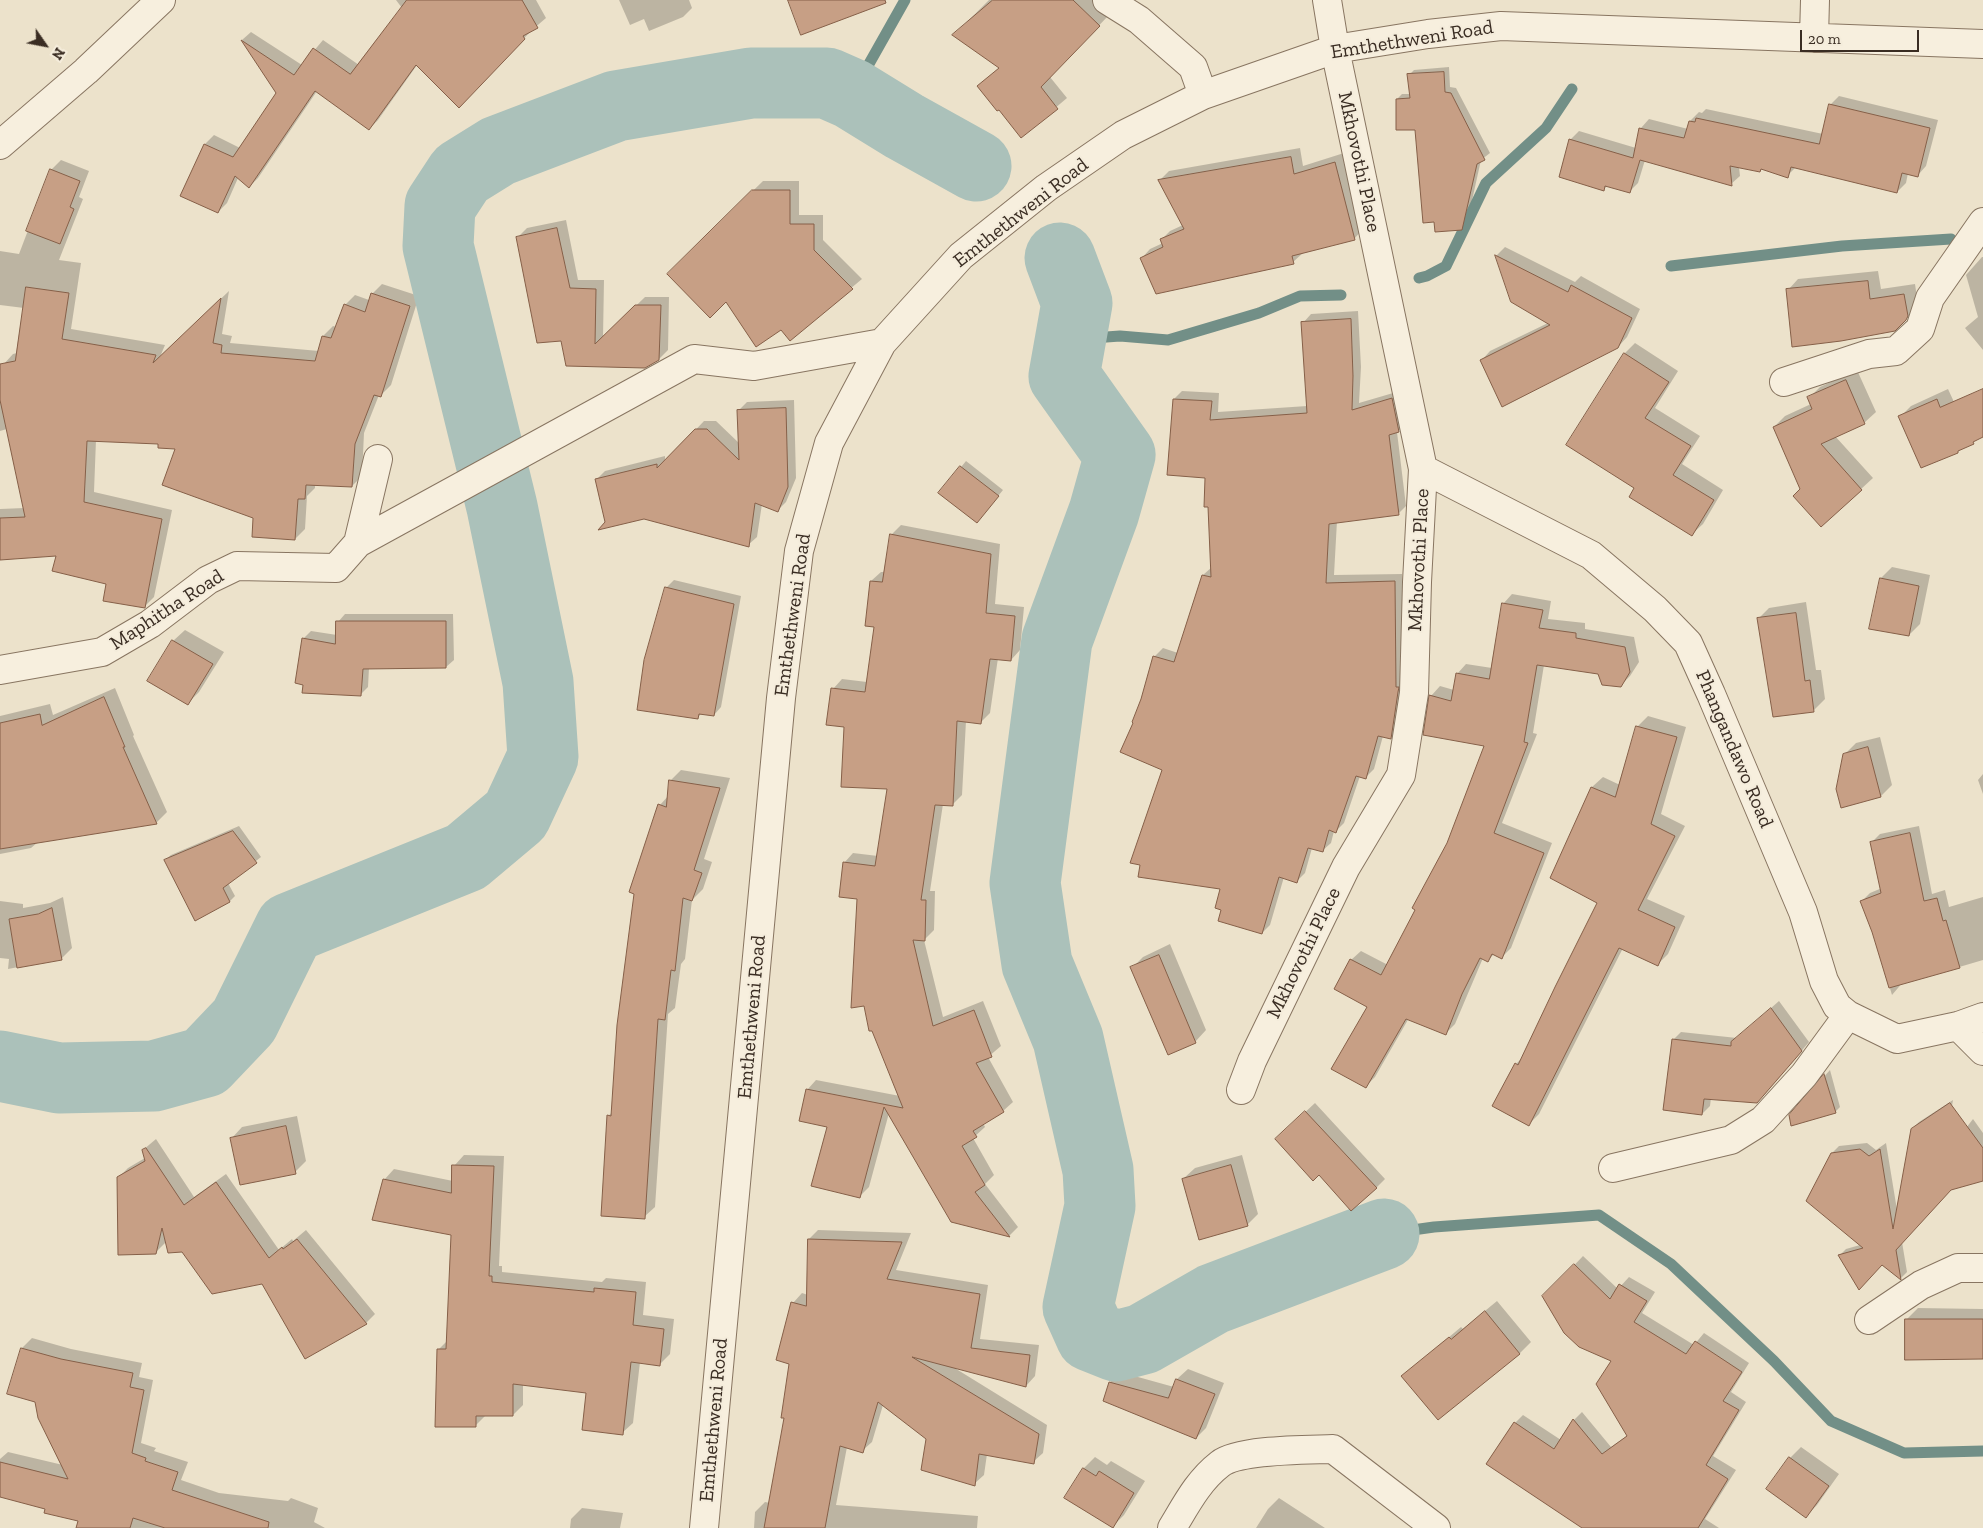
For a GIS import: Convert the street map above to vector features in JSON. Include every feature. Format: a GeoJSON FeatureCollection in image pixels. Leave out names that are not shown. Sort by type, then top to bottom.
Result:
{"type":"FeatureCollection","features":[{"type":"Feature","properties":{"kind":"street"},"geometry":{"type":"LineString","coordinates":[[0,145],[86,71],[161,0]]}},
{"type":"Feature","properties":{"kind":"street"},"geometry":{"type":"LineString","coordinates":[[1107,0],[1139,20],[1193,67],[1202,95]]}},
{"type":"Feature","properties":{"kind":"street","name":"Mkhovothi Place"},"geometry":{"type":"LineString","coordinates":[[1242,1090],[1252,1061],[1346,867],[1401,775],[1414,693],[1417,582],[1424,469],[1335,49],[1327,0]]}},
{"type":"Feature","properties":{"kind":"street"},"geometry":{"type":"LineString","coordinates":[[1814,38],[1815,0]]}},
{"type":"Feature","properties":{"kind":"street","name":"Emthethweni Road"},"geometry":{"type":"LineString","coordinates":[[704,1528],[781,698],[799,551],[829,443],[882,343],[962,256],[1046,188],[1123,135],[1202,95],[1335,49],[1428,34],[1501,26],[1983,44]]}},
{"type":"Feature","properties":{"kind":"street"},"geometry":{"type":"LineString","coordinates":[[1784,382],[1869,354],[1896,350],[1920,329],[1930,298],[1983,222]]}},
{"type":"Feature","properties":{"kind":"street"},"geometry":{"type":"LineString","coordinates":[[358,543],[694,359],[754,366],[882,343]]}},
{"type":"Feature","properties":{"kind":"street","name":"Maphitha Road"},"geometry":{"type":"LineString","coordinates":[[0,670],[102,652],[150,624],[208,580],[237,566],[336,568],[358,543],[378,459]]}},
{"type":"Feature","properties":{"kind":"street","name":"Phangandawo Road"},"geometry":{"type":"LineString","coordinates":[[1424,469],[1591,556],[1655,609],[1688,643],[1803,912],[1824,981],[1837,1006],[1848,1015],[1897,1039],[1971,1022]]}},
{"type":"Feature","properties":{"kind":"street"},"geometry":{"type":"LineString","coordinates":[[1613,1168],[1732,1140],[1763,1120],[1804,1075],[1848,1015]]}},
{"type":"Feature","properties":{"kind":"street"},"geometry":{"type":"LineString","coordinates":[[1971,1022],[1983,1051]]}},
{"type":"Feature","properties":{"kind":"street"},"geometry":{"type":"LineString","coordinates":[[1869,1320],[1921,1285],[1958,1268],[1983,1268]]}},
{"type":"Feature","properties":{"kind":"street"},"geometry":{"type":"LineString","coordinates":[[1172,1528],[1198,1486],[1221,1462],[1250,1453],[1333,1449],[1436,1528]]}},
{"type":"Feature","properties":{"kind":"building"},"geometry":{"type":"Polygon","coordinates":[[[407,0],[522,0],[538,28],[523,36],[525,39],[459,108],[416,65],[369,130],[315,91],[249,188],[235,176],[218,213],[180,196],[204,144],[233,157],[276,93],[241,40],[294,75],[313,48],[350,74],[407,0]]]}},
{"type":"Feature","properties":{"kind":"building"},"geometry":{"type":"Polygon","coordinates":[[[788,0],[885,0],[886,3],[801,35],[788,0]]]}},
{"type":"Feature","properties":{"kind":"building"},"geometry":{"type":"Polygon","coordinates":[[[993,0],[1073,0],[1100,26],[1041,87],[1058,109],[1021,138],[977,86],[999,68],[952,35],[993,0]]]}},
{"type":"Feature","properties":{"kind":"building"},"geometry":{"type":"Polygon","coordinates":[[[1444,72],[1445,92],[1451,93],[1485,160],[1477,164],[1462,230],[1435,232],[1434,222],[1423,223],[1415,130],[1396,130],[1396,99],[1410,98],[1407,74],[1444,72]]]}},
{"type":"Feature","properties":{"kind":"building"},"geometry":{"type":"Polygon","coordinates":[[[1829,104],[1930,128],[1918,177],[1902,173],[1897,193],[1791,167],[1788,178],[1761,169],[1760,172],[1730,166],[1732,186],[1640,160],[1630,193],[1605,186],[1604,191],[1559,177],[1569,139],[1633,158],[1639,128],[1684,138],[1689,121],[1695,122],[1696,118],[1819,144],[1829,104]]]}},
{"type":"Feature","properties":{"kind":"building"},"geometry":{"type":"Polygon","coordinates":[[[1291,157],[1294,174],[1335,162],[1355,240],[1292,256],[1294,264],[1156,294],[1140,258],[1163,247],[1160,239],[1184,229],[1158,180],[1291,157]]]}},
{"type":"Feature","properties":{"kind":"building"},"geometry":{"type":"Polygon","coordinates":[[[50,169],[80,181],[70,207],[74,209],[60,244],[26,231],[50,169]]]}},
{"type":"Feature","properties":{"kind":"building"},"geometry":{"type":"Polygon","coordinates":[[[752,190],[790,190],[790,224],[814,224],[814,250],[853,289],[790,341],[781,330],[756,347],[726,302],[710,318],[667,274],[752,190]]]}},
{"type":"Feature","properties":{"kind":"building"},"geometry":{"type":"Polygon","coordinates":[[[557,228],[570,288],[596,289],[595,344],[635,305],[661,305],[659,360],[645,368],[566,366],[561,341],[537,343],[516,237],[557,228]]]}},
{"type":"Feature","properties":{"kind":"building"},"geometry":{"type":"Polygon","coordinates":[[[1495,255],[1568,292],[1571,285],[1632,318],[1618,348],[1502,407],[1480,360],[1550,325],[1511,302],[1495,255]]]}},
{"type":"Feature","properties":{"kind":"building"},"geometry":{"type":"Polygon","coordinates":[[[1868,281],[1870,299],[1904,294],[1908,316],[1895,331],[1841,341],[1792,347],[1786,289],[1868,281]]]}},
{"type":"Feature","properties":{"kind":"building"},"geometry":{"type":"Polygon","coordinates":[[[26,287],[69,293],[62,339],[156,355],[153,363],[221,298],[213,343],[222,345],[221,353],[315,361],[322,336],[331,338],[344,304],[365,312],[371,293],[410,306],[381,397],[374,395],[355,444],[352,487],[306,485],[305,499],[298,499],[295,540],[252,537],[253,518],[162,485],[175,449],[158,448],[158,444],[87,441],[84,502],[162,519],[145,608],[103,601],[106,584],[52,571],[56,556],[0,560],[0,518],[25,517],[0,400],[0,364],[15,361],[26,287]]]}},
{"type":"Feature","properties":{"kind":"building"},"geometry":{"type":"Polygon","coordinates":[[[1351,319],[1352,410],[1392,398],[1399,432],[1389,435],[1399,515],[1329,524],[1326,583],[1395,581],[1396,687],[1399,687],[1391,739],[1378,736],[1366,779],[1356,776],[1336,833],[1329,830],[1323,852],[1308,848],[1297,883],[1279,877],[1262,934],[1218,921],[1221,910],[1215,908],[1220,889],[1138,877],[1140,865],[1130,863],[1162,770],[1120,752],[1133,723],[1153,656],[1174,662],[1202,575],[1211,577],[1208,507],[1204,507],[1205,478],[1167,475],[1173,399],[1212,401],[1210,420],[1307,413],[1301,322],[1351,319]]]}},
{"type":"Feature","properties":{"kind":"building"},"geometry":{"type":"Polygon","coordinates":[[[1624,353],[1669,382],[1645,418],[1691,446],[1673,475],[1714,500],[1692,536],[1629,497],[1634,488],[1566,445],[1624,353]]]}},
{"type":"Feature","properties":{"kind":"building"},"geometry":{"type":"Polygon","coordinates":[[[1846,380],[1865,424],[1821,444],[1862,490],[1821,527],[1793,496],[1800,489],[1773,427],[1812,409],[1807,397],[1846,380]]]}},
{"type":"Feature","properties":{"kind":"building"},"geometry":{"type":"Polygon","coordinates":[[[1983,389],[1983,437],[1973,442],[1974,444],[1958,451],[1958,453],[1921,468],[1898,416],[1937,399],[1940,407],[1983,389]]]}},
{"type":"Feature","properties":{"kind":"building"},"geometry":{"type":"Polygon","coordinates":[[[786,408],[788,487],[778,512],[755,503],[749,547],[644,519],[598,530],[605,522],[595,479],[657,464],[657,468],[695,429],[707,429],[739,460],[737,410],[786,408]]]}},
{"type":"Feature","properties":{"kind":"building"},"geometry":{"type":"Polygon","coordinates":[[[960,466],[999,496],[977,523],[938,493],[960,466]]]}},
{"type":"Feature","properties":{"kind":"building"},"geometry":{"type":"Polygon","coordinates":[[[890,534],[991,554],[986,613],[1015,616],[1011,661],[990,659],[981,724],[957,721],[953,806],[935,805],[921,900],[926,900],[925,941],[913,940],[933,1026],[974,1010],[992,1057],[976,1063],[1004,1112],[973,1131],[977,1137],[962,1146],[985,1185],[975,1192],[1010,1237],[951,1222],[884,1107],[860,1198],[811,1186],[827,1127],[799,1121],[806,1089],[903,1108],[872,1031],[869,1031],[864,1006],[851,1008],[857,899],[839,897],[843,862],[875,866],[887,789],[841,787],[844,727],[826,725],[831,688],[865,692],[874,627],[865,626],[870,581],[882,582],[890,534]]]}},
{"type":"Feature","properties":{"kind":"building"},"geometry":{"type":"Polygon","coordinates":[[[1880,578],[1919,586],[1909,636],[1869,629],[1880,578]]]}},
{"type":"Feature","properties":{"kind":"building"},"geometry":{"type":"Polygon","coordinates":[[[665,587],[734,604],[714,716],[699,714],[698,719],[637,710],[644,660],[665,587]]]}},
{"type":"Feature","properties":{"kind":"building"},"geometry":{"type":"Polygon","coordinates":[[[1502,603],[1543,610],[1539,628],[1576,633],[1576,638],[1625,647],[1630,672],[1621,687],[1602,685],[1598,674],[1537,665],[1524,742],[1528,743],[1494,833],[1544,853],[1502,959],[1492,954],[1488,962],[1480,958],[1462,994],[1446,1035],[1406,1019],[1366,1088],[1331,1069],[1367,1007],[1334,989],[1350,959],[1381,975],[1415,910],[1412,908],[1447,843],[1484,746],[1423,735],[1429,695],[1451,701],[1456,673],[1489,679],[1502,603]]]}},
{"type":"Feature","properties":{"kind":"building"},"geometry":{"type":"Polygon","coordinates":[[[1796,613],[1805,681],[1810,680],[1814,712],[1773,717],[1757,618],[1796,613]]]}},
{"type":"Feature","properties":{"kind":"building"},"geometry":{"type":"Polygon","coordinates":[[[336,621],[446,621],[446,668],[363,669],[361,696],[302,693],[303,685],[295,683],[302,638],[335,644],[336,621]]]}},
{"type":"Feature","properties":{"kind":"building"},"geometry":{"type":"Polygon","coordinates":[[[172,640],[213,664],[188,705],[147,681],[172,640]]]}},
{"type":"Feature","properties":{"kind":"building"},"geometry":{"type":"Polygon","coordinates":[[[104,697],[125,747],[123,747],[157,824],[0,849],[0,723],[40,714],[42,725],[104,697]]]}},
{"type":"Feature","properties":{"kind":"building"},"geometry":{"type":"Polygon","coordinates":[[[1636,726],[1677,737],[1651,824],[1675,836],[1638,910],[1675,927],[1658,966],[1619,948],[1529,1126],[1492,1106],[1515,1063],[1518,1065],[1597,903],[1550,878],[1591,787],[1615,797],[1636,726]]]}},
{"type":"Feature","properties":{"kind":"building"},"geometry":{"type":"Polygon","coordinates":[[[1868,747],[1881,797],[1841,808],[1836,789],[1843,754],[1868,747]]]}},
{"type":"Feature","properties":{"kind":"building"},"geometry":{"type":"Polygon","coordinates":[[[669,780],[720,788],[694,870],[702,873],[692,901],[683,898],[675,971],[671,970],[665,1020],[658,1019],[645,1219],[601,1216],[607,1115],[611,1116],[617,1025],[634,894],[629,892],[658,804],[666,807],[669,780]]]}},
{"type":"Feature","properties":{"kind":"building"},"geometry":{"type":"Polygon","coordinates":[[[233,831],[257,863],[223,888],[230,902],[195,921],[164,860],[233,831]]]}},
{"type":"Feature","properties":{"kind":"building"},"geometry":{"type":"Polygon","coordinates":[[[1910,833],[1924,901],[1937,898],[1943,921],[1946,920],[1960,968],[1889,988],[1872,932],[1860,901],[1881,893],[1870,842],[1910,833]]]}},
{"type":"Feature","properties":{"kind":"building"},"geometry":{"type":"Polygon","coordinates":[[[52,908],[62,960],[17,968],[9,919],[38,914],[52,908]]]}},
{"type":"Feature","properties":{"kind":"building"},"geometry":{"type":"Polygon","coordinates":[[[1159,955],[1196,1043],[1168,1055],[1130,967],[1159,955]]]}},
{"type":"Feature","properties":{"kind":"building"},"geometry":{"type":"Polygon","coordinates":[[[1771,1008],[1802,1051],[1757,1103],[1704,1099],[1702,1115],[1663,1110],[1672,1039],[1731,1046],[1731,1042],[1771,1008]]]}},
{"type":"Feature","properties":{"kind":"building"},"geometry":{"type":"Polygon","coordinates":[[[1824,1074],[1836,1113],[1791,1126],[1789,1115],[1824,1074]]]}},
{"type":"Feature","properties":{"kind":"building"},"geometry":{"type":"Polygon","coordinates":[[[1950,1103],[1983,1148],[1983,1181],[1951,1190],[1896,1250],[1901,1280],[1882,1265],[1859,1290],[1838,1255],[1863,1248],[1806,1201],[1831,1153],[1860,1149],[1869,1156],[1880,1149],[1893,1229],[1911,1129],[1950,1103]]]}},
{"type":"Feature","properties":{"kind":"building"},"geometry":{"type":"Polygon","coordinates":[[[1305,1111],[1377,1188],[1351,1211],[1319,1175],[1313,1181],[1275,1139],[1305,1111]]]}},
{"type":"Feature","properties":{"kind":"building"},"geometry":{"type":"Polygon","coordinates":[[[286,1126],[296,1174],[240,1185],[230,1138],[286,1126]]]}},
{"type":"Feature","properties":{"kind":"building"},"geometry":{"type":"Polygon","coordinates":[[[146,1148],[184,1205],[216,1182],[269,1258],[282,1247],[283,1249],[297,1239],[367,1324],[305,1359],[262,1284],[212,1294],[182,1252],[168,1253],[162,1228],[156,1254],[118,1255],[117,1177],[145,1161],[142,1150],[146,1148]]]}},
{"type":"Feature","properties":{"kind":"building"},"geometry":{"type":"Polygon","coordinates":[[[452,1165],[494,1166],[489,1276],[492,1276],[492,1282],[594,1292],[594,1288],[636,1292],[633,1325],[664,1329],[660,1366],[631,1362],[623,1435],[582,1430],[586,1393],[513,1384],[513,1416],[476,1416],[476,1427],[435,1427],[437,1349],[446,1349],[451,1235],[372,1220],[383,1179],[451,1193],[452,1165]]]}},
{"type":"Feature","properties":{"kind":"building"},"geometry":{"type":"Polygon","coordinates":[[[1231,1165],[1248,1226],[1199,1240],[1182,1179],[1231,1165]]]}},
{"type":"Feature","properties":{"kind":"building"},"geometry":{"type":"Polygon","coordinates":[[[808,1239],[902,1242],[887,1279],[980,1294],[971,1348],[1030,1355],[1026,1387],[912,1357],[1039,1434],[1034,1464],[979,1454],[975,1486],[921,1470],[926,1439],[878,1402],[863,1453],[840,1446],[825,1528],[764,1528],[784,1418],[781,1418],[789,1364],[776,1360],[791,1302],[806,1306],[808,1239]]]}},
{"type":"Feature","properties":{"kind":"building"},"geometry":{"type":"Polygon","coordinates":[[[1574,1264],[1610,1299],[1619,1284],[1647,1301],[1634,1322],[1686,1354],[1695,1341],[1742,1372],[1723,1401],[1739,1410],[1706,1465],[1728,1479],[1698,1528],[1582,1528],[1486,1464],[1514,1422],[1554,1449],[1573,1419],[1602,1454],[1627,1436],[1596,1384],[1611,1361],[1579,1347],[1564,1333],[1542,1296],[1574,1264]]]}},
{"type":"Feature","properties":{"kind":"building"},"geometry":{"type":"Polygon","coordinates":[[[1485,1311],[1520,1354],[1438,1420],[1401,1376],[1485,1311]]]}},
{"type":"Feature","properties":{"kind":"building"},"geometry":{"type":"Polygon","coordinates":[[[1905,1319],[1983,1319],[1983,1359],[1905,1360],[1905,1319]]]}},
{"type":"Feature","properties":{"kind":"building"},"geometry":{"type":"Polygon","coordinates":[[[21,1348],[61,1359],[133,1373],[130,1387],[144,1390],[132,1453],[146,1458],[145,1461],[178,1472],[172,1490],[269,1522],[268,1528],[165,1528],[133,1518],[130,1528],[76,1528],[78,1521],[44,1513],[45,1509],[0,1497],[0,1462],[68,1479],[38,1418],[35,1402],[7,1394],[21,1348]]]}},
{"type":"Feature","properties":{"kind":"building"},"geometry":{"type":"Polygon","coordinates":[[[1176,1379],[1215,1394],[1196,1439],[1103,1401],[1109,1382],[1168,1398],[1176,1379]]]}},
{"type":"Feature","properties":{"kind":"building"},"geometry":{"type":"Polygon","coordinates":[[[1789,1457],[1829,1486],[1806,1518],[1766,1489],[1789,1457]]]}},
{"type":"Feature","properties":{"kind":"building"},"geometry":{"type":"Polygon","coordinates":[[[1083,1468],[1096,1476],[1099,1471],[1134,1493],[1113,1528],[1064,1498],[1083,1468]]]}},
{"type":"Feature","properties":{"kind":"waterway"},"geometry":{"type":"LineString","coordinates":[[852,94],[905,0]]}},
{"type":"Feature","properties":{"kind":"waterway"},"geometry":{"type":"LineString","coordinates":[[0,1066],[59,1078],[154,1076],[205,1062],[244,1021],[290,928],[466,857],[516,815],[543,757],[538,682],[502,507],[438,246],[440,206],[461,174],[498,151],[616,106],[751,83],[827,83],[852,94],[904,126],[976,166]]}},
{"type":"Feature","properties":{"kind":"waterway"},"geometry":{"type":"LineString","coordinates":[[1419,278],[1446,266],[1486,183],[1546,128],[1572,89]]}},
{"type":"Feature","properties":{"kind":"waterway"},"geometry":{"type":"LineString","coordinates":[[1671,266],[1842,246],[1951,239]]}},
{"type":"Feature","properties":{"kind":"waterway"},"geometry":{"type":"LineString","coordinates":[[1060,258],[1077,303],[1064,376],[1120,455],[1104,512],[1057,640],[1025,883],[1037,964],[1068,1039],[1098,1170],[1100,1206],[1078,1307],[1091,1336],[1116,1346],[1143,1339],[1213,1299],[1384,1234]]}},
{"type":"Feature","properties":{"kind":"waterway"},"geometry":{"type":"LineString","coordinates":[[1071,336],[1093,338],[1120,336],[1168,340],[1259,313],[1300,296],[1341,295]]}},
{"type":"Feature","properties":{"kind":"waterway"},"geometry":{"type":"LineString","coordinates":[[1384,1234],[1434,1227],[1599,1215],[1671,1264],[1774,1361],[1831,1421],[1904,1453],[1983,1451]]}}]}
